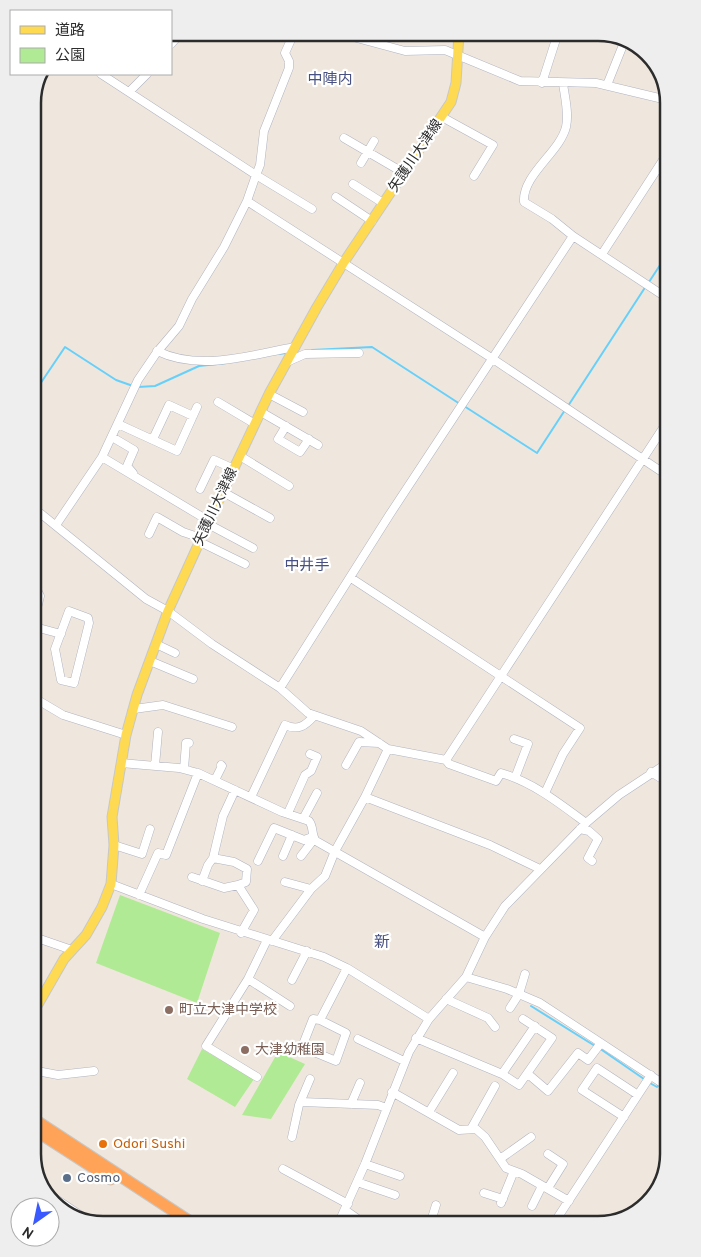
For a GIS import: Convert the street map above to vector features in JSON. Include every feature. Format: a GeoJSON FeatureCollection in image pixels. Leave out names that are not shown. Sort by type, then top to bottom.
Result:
{"type":"FeatureCollection","features":[{"type":"Feature","properties":{"kind":"highway"},"geometry":{"type":"LineString","coordinates":[[41,1124],[181,1216]]}},
{"type":"Feature","properties":{"kind":"highway"},"geometry":{"type":"LineString","coordinates":[[41,1134],[168,1216]]}},
{"type":"Feature","properties":{"kind":"main road","name":"矢護川大津線"},"geometry":{"type":"LineString","coordinates":[[41,999],[56,971],[86,935],[98,915],[111,884],[114,845],[112,817],[126,735],[168,611],[269,394],[286,362],[344,262],[442,117],[454,92],[458,41]]}},
{"type":"Feature","properties":{"kind":"street"},"geometry":{"type":"LineString","coordinates":[[56,526],[102,457],[138,380],[157,351],[179,326],[192,299],[224,247],[247,201],[260,165],[264,131],[289,68],[289,61],[285,53],[290,41]]}},
{"type":"Feature","properties":{"kind":"street"},"geometry":{"type":"LineString","coordinates":[[368,41],[405,51],[445,50],[520,81],[563,84],[596,83],[660,98]]}},
{"type":"Feature","properties":{"kind":"street"},"geometry":{"type":"LineString","coordinates":[[542,83],[555,41]]}},
{"type":"Feature","properties":{"kind":"street"},"geometry":{"type":"LineString","coordinates":[[607,85],[622,46]]}},
{"type":"Feature","properties":{"kind":"street"},"geometry":{"type":"LineString","coordinates":[[103,75],[256,175],[312,209]]}},
{"type":"Feature","properties":{"kind":"street"},"geometry":{"type":"LineString","coordinates":[[129,92],[146,75]]}},
{"type":"Feature","properties":{"kind":"street"},"geometry":{"type":"LineString","coordinates":[[563,84],[566,127],[562,137],[534,176],[523,197],[524,202],[660,293]]}},
{"type":"Feature","properties":{"kind":"street"},"geometry":{"type":"LineString","coordinates":[[442,117],[493,145],[474,176]]}},
{"type":"Feature","properties":{"kind":"street"},"geometry":{"type":"LineString","coordinates":[[344,138],[404,173]]}},
{"type":"Feature","properties":{"kind":"street"},"geometry":{"type":"LineString","coordinates":[[362,163],[374,141]]}},
{"type":"Feature","properties":{"kind":"street"},"geometry":{"type":"LineString","coordinates":[[602,254],[660,165]]}},
{"type":"Feature","properties":{"kind":"street"},"geometry":{"type":"LineString","coordinates":[[353,184],[384,204]]}},
{"type":"Feature","properties":{"kind":"street"},"geometry":{"type":"LineString","coordinates":[[336,197],[372,221]]}},
{"type":"Feature","properties":{"kind":"street"},"geometry":{"type":"LineString","coordinates":[[247,201],[344,262],[660,471]]}},
{"type":"Feature","properties":{"kind":"street"},"geometry":{"type":"LineString","coordinates":[[280,688],[390,514],[573,236]]}},
{"type":"Feature","properties":{"kind":"street"},"geometry":{"type":"LineString","coordinates":[[157,351],[177,360],[218,362],[295,347]]}},
{"type":"Feature","properties":{"kind":"street"},"geometry":{"type":"LineString","coordinates":[[286,362],[305,354],[359,353]]}},
{"type":"Feature","properties":{"kind":"street"},"geometry":{"type":"LineString","coordinates":[[269,394],[303,412]]}},
{"type":"Feature","properties":{"kind":"street"},"geometry":{"type":"LineString","coordinates":[[218,402],[255,424]]}},
{"type":"Feature","properties":{"kind":"street"},"geometry":{"type":"LineString","coordinates":[[153,439],[169,405],[193,416]]}},
{"type":"Feature","properties":{"kind":"street"},"geometry":{"type":"LineString","coordinates":[[118,424],[177,451],[197,406]]}},
{"type":"Feature","properties":{"kind":"street"},"geometry":{"type":"LineString","coordinates":[[261,412],[318,445]]}},
{"type":"Feature","properties":{"kind":"street"},"geometry":{"type":"LineString","coordinates":[[286,426],[278,439],[300,452],[309,439]]}},
{"type":"Feature","properties":{"kind":"street"},"geometry":{"type":"LineString","coordinates":[[446,760],[660,434]]}},
{"type":"Feature","properties":{"kind":"street"},"geometry":{"type":"LineString","coordinates":[[112,437],[134,450],[127,466],[129,470],[149,484]]}},
{"type":"Feature","properties":{"kind":"street"},"geometry":{"type":"LineString","coordinates":[[240,456],[289,486]]}},
{"type":"Feature","properties":{"kind":"street"},"geometry":{"type":"LineString","coordinates":[[102,457],[208,523],[253,548]]}},
{"type":"Feature","properties":{"kind":"street"},"geometry":{"type":"LineString","coordinates":[[200,489],[214,460],[234,469]]}},
{"type":"Feature","properties":{"kind":"street"},"geometry":{"type":"LineString","coordinates":[[223,492],[270,518]]}},
{"type":"Feature","properties":{"kind":"street"},"geometry":{"type":"LineString","coordinates":[[41,514],[146,599],[168,611],[212,644],[280,688],[314,716],[361,731],[388,749],[446,760],[449,764],[496,781],[501,773],[545,793],[598,839],[588,858],[592,861]]}},
{"type":"Feature","properties":{"kind":"street"},"geometry":{"type":"LineString","coordinates":[[148,534],[158,518],[245,564]]}},
{"type":"Feature","properties":{"kind":"street"},"geometry":{"type":"LineString","coordinates":[[351,578],[580,728],[563,754],[545,793]]}},
{"type":"Feature","properties":{"kind":"street"},"geometry":{"type":"LineString","coordinates":[[70,611],[88,618],[89,623],[74,683],[61,680],[55,649],[61,634],[70,611]]}},
{"type":"Feature","properties":{"kind":"street"},"geometry":{"type":"LineString","coordinates":[[41,629],[61,634]]}},
{"type":"Feature","properties":{"kind":"street"},"geometry":{"type":"LineString","coordinates":[[156,644],[175,653]]}},
{"type":"Feature","properties":{"kind":"street"},"geometry":{"type":"LineString","coordinates":[[150,661],[194,679]]}},
{"type":"Feature","properties":{"kind":"street"},"geometry":{"type":"LineString","coordinates":[[41,702],[63,715],[126,735]]}},
{"type":"Feature","properties":{"kind":"street"},"geometry":{"type":"LineString","coordinates":[[134,709],[163,705],[232,727]]}},
{"type":"Feature","properties":{"kind":"street"},"geometry":{"type":"LineString","coordinates":[[251,797],[285,725],[292,728],[302,727],[314,716]]}},
{"type":"Feature","properties":{"kind":"street"},"geometry":{"type":"LineString","coordinates":[[154,766],[158,732]]}},
{"type":"Feature","properties":{"kind":"street"},"geometry":{"type":"LineString","coordinates":[[514,739],[528,744],[515,778]]}},
{"type":"Feature","properties":{"kind":"street"},"geometry":{"type":"LineString","coordinates":[[346,765],[360,742],[379,743]]}},
{"type":"Feature","properties":{"kind":"street"},"geometry":{"type":"LineString","coordinates":[[184,769],[186,743],[189,744]]}},
{"type":"Feature","properties":{"kind":"street"},"geometry":{"type":"LineString","coordinates":[[258,1077],[206,1046],[248,980],[270,940],[325,876],[335,851],[366,797],[388,749]]}},
{"type":"Feature","properties":{"kind":"street"},"geometry":{"type":"LineString","coordinates":[[288,813],[305,775],[311,771],[317,757],[310,754]]}},
{"type":"Feature","properties":{"kind":"street"},"geometry":{"type":"LineString","coordinates":[[121,763],[184,769],[198,773],[303,819],[312,824],[313,838],[301,856]]}},
{"type":"Feature","properties":{"kind":"street"},"geometry":{"type":"LineString","coordinates":[[215,780],[221,765]]}},
{"type":"Feature","properties":{"kind":"street"},"geometry":{"type":"LineString","coordinates":[[342,1216],[365,1164],[404,1061],[416,1038],[429,1019],[466,977],[485,937],[505,906],[583,826],[619,794],[660,767]]}},
{"type":"Feature","properties":{"kind":"street"},"geometry":{"type":"LineString","coordinates":[[651,772],[660,778]]}},
{"type":"Feature","properties":{"kind":"street"},"geometry":{"type":"LineString","coordinates":[[139,895],[158,854],[166,855],[198,773]]}},
{"type":"Feature","properties":{"kind":"street"},"geometry":{"type":"LineString","coordinates":[[202,881],[208,865],[214,858],[223,816],[235,790]]}},
{"type":"Feature","properties":{"kind":"street"},"geometry":{"type":"LineString","coordinates":[[303,819],[317,793]]}},
{"type":"Feature","properties":{"kind":"street"},"geometry":{"type":"LineString","coordinates":[[366,797],[490,845],[540,870]]}},
{"type":"Feature","properties":{"kind":"street"},"geometry":{"type":"LineString","coordinates":[[258,860],[274,828],[304,840],[313,838],[428,907],[485,937]]}},
{"type":"Feature","properties":{"kind":"street"},"geometry":{"type":"LineString","coordinates":[[114,845],[142,854],[150,829]]}},
{"type":"Feature","properties":{"kind":"street"},"geometry":{"type":"LineString","coordinates":[[283,856],[292,835]]}},
{"type":"Feature","properties":{"kind":"street"},"geometry":{"type":"LineString","coordinates":[[192,877],[224,888],[246,882],[247,869],[234,862],[214,858]]}},
{"type":"Feature","properties":{"kind":"street"},"geometry":{"type":"LineString","coordinates":[[285,882],[312,889]]}},
{"type":"Feature","properties":{"kind":"street"},"geometry":{"type":"LineString","coordinates":[[111,884],[241,932],[307,951],[347,968],[429,1019]]}},
{"type":"Feature","properties":{"kind":"street"},"geometry":{"type":"LineString","coordinates":[[238,885],[254,910],[241,932]]}},
{"type":"Feature","properties":{"kind":"street"},"geometry":{"type":"LineString","coordinates":[[41,939],[72,950]]}},
{"type":"Feature","properties":{"kind":"street"},"geometry":{"type":"LineString","coordinates":[[292,980],[307,951]]}},
{"type":"Feature","properties":{"kind":"street"},"geometry":{"type":"LineString","coordinates":[[320,1020],[347,968]]}},
{"type":"Feature","properties":{"kind":"street"},"geometry":{"type":"LineString","coordinates":[[510,1008],[519,994],[526,974]]}},
{"type":"Feature","properties":{"kind":"street"},"geometry":{"type":"LineString","coordinates":[[466,977],[519,994],[540,1003],[660,1082]]}},
{"type":"Feature","properties":{"kind":"street"},"geometry":{"type":"LineString","coordinates":[[248,980],[290,1006]]}},
{"type":"Feature","properties":{"kind":"street"},"geometry":{"type":"LineString","coordinates":[[446,999],[488,1018],[495,1027]]}},
{"type":"Feature","properties":{"kind":"street"},"geometry":{"type":"LineString","coordinates":[[313,1019],[320,1020],[346,1033],[336,1061],[302,1047],[313,1019]]}},
{"type":"Feature","properties":{"kind":"street"},"geometry":{"type":"LineString","coordinates":[[416,1038],[502,1074],[519,1085],[552,1038],[524,1019]]}},
{"type":"Feature","properties":{"kind":"street"},"geometry":{"type":"LineString","coordinates":[[502,1074],[535,1026]]}},
{"type":"Feature","properties":{"kind":"street"},"geometry":{"type":"LineString","coordinates":[[358,1039],[404,1061]]}},
{"type":"Feature","properties":{"kind":"street"},"geometry":{"type":"LineString","coordinates":[[588,1060],[601,1043]]}},
{"type":"Feature","properties":{"kind":"street"},"geometry":{"type":"LineString","coordinates":[[528,1074],[548,1091],[578,1053],[638,1095]]}},
{"type":"Feature","properties":{"kind":"street"},"geometry":{"type":"LineString","coordinates":[[597,1068],[582,1090],[624,1118]]}},
{"type":"Feature","properties":{"kind":"street"},"geometry":{"type":"LineString","coordinates":[[41,1072],[58,1076],[94,1071]]}},
{"type":"Feature","properties":{"kind":"street"},"geometry":{"type":"LineString","coordinates":[[429,1112],[452,1073]]}},
{"type":"Feature","properties":{"kind":"street"},"geometry":{"type":"LineString","coordinates":[[559,1216],[650,1076]]}},
{"type":"Feature","properties":{"kind":"street"},"geometry":{"type":"LineString","coordinates":[[292,1137],[299,1105],[302,1102],[310,1079]]}},
{"type":"Feature","properties":{"kind":"street"},"geometry":{"type":"LineString","coordinates":[[351,1104],[360,1083]]}},
{"type":"Feature","properties":{"kind":"street"},"geometry":{"type":"LineString","coordinates":[[471,1129],[495,1086]]}},
{"type":"Feature","properties":{"kind":"street"},"geometry":{"type":"LineString","coordinates":[[392,1092],[459,1130],[476,1129],[485,1137],[506,1168],[569,1201]]}},
{"type":"Feature","properties":{"kind":"street"},"geometry":{"type":"LineString","coordinates":[[302,1102],[386,1108]]}},
{"type":"Feature","properties":{"kind":"street"},"geometry":{"type":"LineString","coordinates":[[500,1159],[531,1137]]}},
{"type":"Feature","properties":{"kind":"street"},"geometry":{"type":"LineString","coordinates":[[532,1206],[563,1164],[548,1154]]}},
{"type":"Feature","properties":{"kind":"street"},"geometry":{"type":"LineString","coordinates":[[365,1164],[400,1176]]}},
{"type":"Feature","properties":{"kind":"street"},"geometry":{"type":"LineString","coordinates":[[283,1169],[347,1207],[356,1216]]}},
{"type":"Feature","properties":{"kind":"street"},"geometry":{"type":"LineString","coordinates":[[484,1193],[502,1201],[514,1171]]}},
{"type":"Feature","properties":{"kind":"street"},"geometry":{"type":"LineString","coordinates":[[357,1182],[395,1195]]}},
{"type":"Feature","properties":{"kind":"street"},"geometry":{"type":"LineString","coordinates":[[433,1216],[436,1205]]}},
{"type":"Feature","properties":{"kind":"green space"},"geometry":{"type":"Polygon","coordinates":[[[120,895],[220,933],[197,1003],[96,963],[120,895]]]}},
{"type":"Feature","properties":{"kind":"green space"},"geometry":{"type":"Polygon","coordinates":[[[202,1049],[254,1079],[235,1107],[187,1079],[202,1049]]]}},
{"type":"Feature","properties":{"kind":"green space"},"geometry":{"type":"Polygon","coordinates":[[[278,1052],[305,1064],[271,1119],[242,1115],[278,1052]]]}},
{"type":"Feature","properties":{"kind":"waterway"},"geometry":{"type":"LineString","coordinates":[[649,282],[660,265]]}},
{"type":"Feature","properties":{"kind":"waterway"},"geometry":{"type":"LineString","coordinates":[[568,406],[646,286]]}},
{"type":"Feature","properties":{"kind":"waterway"},"geometry":{"type":"LineString","coordinates":[[41,383],[65,347],[116,380],[133,386]]}},
{"type":"Feature","properties":{"kind":"waterway"},"geometry":{"type":"LineString","coordinates":[[312,350],[372,347],[460,404]]}},
{"type":"Feature","properties":{"kind":"waterway"},"geometry":{"type":"LineString","coordinates":[[277,354],[287,353]]}},
{"type":"Feature","properties":{"kind":"waterway"},"geometry":{"type":"LineString","coordinates":[[138,387],[155,386],[199,366],[226,363]]}},
{"type":"Feature","properties":{"kind":"waterway"},"geometry":{"type":"LineString","coordinates":[[464,406],[537,453],[565,410]]}},
{"type":"Feature","properties":{"kind":"waterway"},"geometry":{"type":"LineString","coordinates":[[531,1006],[595,1046]]}},
{"type":"Feature","properties":{"kind":"waterway"},"geometry":{"type":"LineString","coordinates":[[599,1048],[644,1079]]}},
{"type":"Feature","properties":{"kind":"waterway"},"geometry":{"type":"LineString","coordinates":[[648,1082],[657,1087],[660,1083]]}},
{"type":"Feature","properties":{"kind":"place","name":"町立大津中学校"},"geometry":{"type":"Point","coordinates":[169,1010]}},
{"type":"Feature","properties":{"kind":"place","name":"大津幼稚園"},"geometry":{"type":"Point","coordinates":[245,1050]}},
{"type":"Feature","properties":{"kind":"place","name":"Odori Sushi"},"geometry":{"type":"Point","coordinates":[103,1144]}},
{"type":"Feature","properties":{"kind":"place","name":"Cosmo"},"geometry":{"type":"Point","coordinates":[67,1178]}},
{"type":"Feature","properties":{"kind":"district","name":"中陣内"},"geometry":{"type":"Point","coordinates":[330,80]}},
{"type":"Feature","properties":{"kind":"district","name":"中井手"},"geometry":{"type":"Point","coordinates":[307,566]}},
{"type":"Feature","properties":{"kind":"district","name":"新"},"geometry":{"type":"Point","coordinates":[382,943]}}]}
